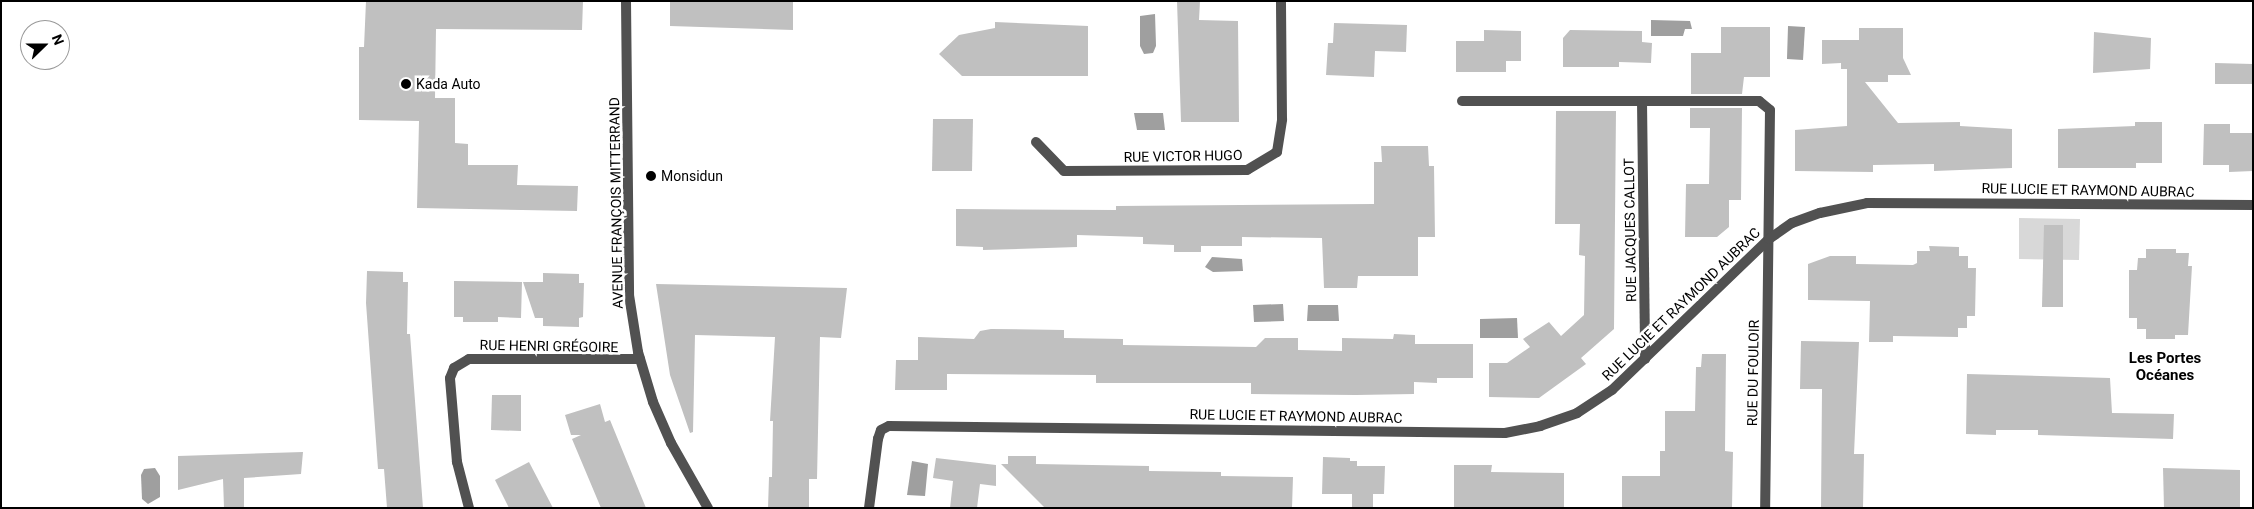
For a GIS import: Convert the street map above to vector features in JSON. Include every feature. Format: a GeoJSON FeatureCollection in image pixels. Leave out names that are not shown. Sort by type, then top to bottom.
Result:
{"type":"FeatureCollection","features":[{"type":"Feature","properties":{"kind":"street","name":"AVENUE FRANÇOIS MITTERRAND"},"geometry":{"type":"LineString","coordinates":[[626,1],[629,295],[640,359],[653,402],[671,443],[708,508]]}},
{"type":"Feature","properties":{"kind":"street","name":"RUE VICTOR HUGO"},"geometry":{"type":"LineString","coordinates":[[1036,142],[1064,171],[1247,170],[1277,152],[1282,119],[1281,1]]}},
{"type":"Feature","properties":{"kind":"street","name":"RUE JACQUES CALLOT"},"geometry":{"type":"LineString","coordinates":[[1642,101],[1645,359]]}},
{"type":"Feature","properties":{"kind":"street"},"geometry":{"type":"LineString","coordinates":[[1462,102],[1759,101],[1770,110],[1769,239]]}},
{"type":"Feature","properties":{"kind":"street","name":"RUE LUCIE ET RAYMOND AUBRAC"},"geometry":{"type":"LineString","coordinates":[[869,508],[878,439],[881,430],[889,426],[1505,433],[1540,426],[1577,413],[1612,390],[1769,239],[1801,220],[1867,203],[2253,206]]}},
{"type":"Feature","properties":{"kind":"street","name":"RUE DU FOULOIR"},"geometry":{"type":"LineString","coordinates":[[1765,508],[1769,239]]}},
{"type":"Feature","properties":{"kind":"street","name":"RUE HENRI GRÉGOIRE"},"geometry":{"type":"LineString","coordinates":[[469,508],[457,462],[450,378],[454,368],[469,359],[640,359]]}},
{"type":"Feature","properties":{"kind":"shaded area"},"geometry":{"type":"Polygon","coordinates":[[[1155,14],[1156,46],[1153,53],[1144,54],[1140,46],[1140,16],[1155,14]]]}},
{"type":"Feature","properties":{"kind":"shaded area"},"geometry":{"type":"Polygon","coordinates":[[[1651,20],[1690,21],[1692,29],[1685,29],[1683,36],[1651,36],[1651,20]]]}},
{"type":"Feature","properties":{"kind":"shaded area"},"geometry":{"type":"Polygon","coordinates":[[[1788,26],[1805,27],[1803,60],[1787,59],[1788,26]]]}},
{"type":"Feature","properties":{"kind":"shaded area"},"geometry":{"type":"Polygon","coordinates":[[[1134,113],[1163,113],[1165,130],[1137,130],[1134,113]]]}},
{"type":"Feature","properties":{"kind":"shaded area"},"geometry":{"type":"Polygon","coordinates":[[[2019,218],[2080,219],[2079,260],[2019,259],[2019,218]]]}},
{"type":"Feature","properties":{"kind":"shaded area"},"geometry":{"type":"Polygon","coordinates":[[[1212,257],[1242,259],[1243,271],[1213,272],[1205,267],[1212,257]]]}},
{"type":"Feature","properties":{"kind":"shaded area"},"geometry":{"type":"Polygon","coordinates":[[[1283,304],[1284,321],[1254,322],[1253,305],[1283,304]]]}},
{"type":"Feature","properties":{"kind":"shaded area"},"geometry":{"type":"Polygon","coordinates":[[[1308,305],[1338,305],[1339,321],[1307,321],[1308,305]]]}},
{"type":"Feature","properties":{"kind":"shaded area"},"geometry":{"type":"Polygon","coordinates":[[[1517,318],[1518,338],[1480,338],[1480,319],[1517,318]]]}},
{"type":"Feature","properties":{"kind":"shaded area"},"geometry":{"type":"Polygon","coordinates":[[[912,461],[928,464],[925,496],[907,495],[912,461]]]}},
{"type":"Feature","properties":{"kind":"shaded area"},"geometry":{"type":"Polygon","coordinates":[[[155,468],[160,476],[160,497],[148,504],[142,499],[141,475],[144,469],[155,468]]]}},
{"type":"Feature","properties":{"kind":"building"},"geometry":{"type":"Polygon","coordinates":[[[366,1],[583,1],[582,30],[436,29],[435,98],[455,98],[455,143],[468,144],[468,165],[518,165],[517,185],[578,186],[577,211],[417,208],[419,121],[359,120],[359,47],[364,47],[366,1]]]}},
{"type":"Feature","properties":{"kind":"building"},"geometry":{"type":"Polygon","coordinates":[[[670,1],[793,1],[793,30],[670,26],[670,1]]]}},
{"type":"Feature","properties":{"kind":"building"},"geometry":{"type":"Polygon","coordinates":[[[1177,1],[1200,1],[1199,20],[1238,21],[1239,122],[1181,122],[1177,1]]]}},
{"type":"Feature","properties":{"kind":"building"},"geometry":{"type":"Polygon","coordinates":[[[995,22],[1088,26],[1088,76],[962,76],[939,54],[959,35],[995,28],[995,22]]]}},
{"type":"Feature","properties":{"kind":"building"},"geometry":{"type":"Polygon","coordinates":[[[1334,23],[1407,25],[1406,52],[1375,51],[1374,77],[1326,75],[1328,43],[1333,43],[1334,23]]]}},
{"type":"Feature","properties":{"kind":"building"},"geometry":{"type":"Polygon","coordinates":[[[1721,27],[1770,27],[1770,77],[1744,77],[1742,94],[1691,94],[1691,53],[1721,53],[1721,27]]]}},
{"type":"Feature","properties":{"kind":"building"},"geometry":{"type":"Polygon","coordinates":[[[1859,28],[1903,28],[1903,58],[1911,75],[1888,75],[1888,82],[1865,82],[1898,123],[1960,122],[1960,126],[2012,129],[2012,168],[1934,171],[1934,164],[1873,165],[1873,172],[1795,171],[1795,130],[1847,126],[1847,69],[1841,69],[1841,63],[1822,64],[1822,40],[1859,40],[1859,28]]]}},
{"type":"Feature","properties":{"kind":"building"},"geometry":{"type":"Polygon","coordinates":[[[1484,30],[1521,31],[1521,61],[1506,61],[1506,72],[1456,72],[1456,41],[1484,41],[1484,30]]]}},
{"type":"Feature","properties":{"kind":"building"},"geometry":{"type":"Polygon","coordinates":[[[1570,30],[1642,31],[1642,42],[1652,43],[1651,63],[1619,62],[1619,67],[1563,67],[1563,38],[1570,30]]]}},
{"type":"Feature","properties":{"kind":"building"},"geometry":{"type":"Polygon","coordinates":[[[2094,32],[2151,38],[2150,69],[2093,73],[2094,32]]]}},
{"type":"Feature","properties":{"kind":"building"},"geometry":{"type":"Polygon","coordinates":[[[2215,63],[2253,64],[2253,84],[2215,84],[2215,63]]]}},
{"type":"Feature","properties":{"kind":"building"},"geometry":{"type":"Polygon","coordinates":[[[1690,108],[1742,108],[1741,200],[1729,200],[1729,227],[1717,237],[1685,237],[1686,184],[1709,184],[1710,128],[1690,128],[1690,108]]]}},
{"type":"Feature","properties":{"kind":"building"},"geometry":{"type":"Polygon","coordinates":[[[1556,111],[1616,111],[1614,329],[1581,358],[1586,364],[1539,398],[1489,397],[1489,363],[1507,363],[1530,347],[1523,339],[1549,322],[1561,336],[1584,315],[1585,256],[1579,255],[1580,224],[1555,224],[1556,111]]]}},
{"type":"Feature","properties":{"kind":"building"},"geometry":{"type":"Polygon","coordinates":[[[933,119],[973,119],[972,171],[932,171],[933,119]]]}},
{"type":"Feature","properties":{"kind":"building"},"geometry":{"type":"Polygon","coordinates":[[[2135,122],[2162,122],[2162,163],[2136,163],[2136,168],[2058,168],[2058,129],[2135,126],[2135,122]]]}},
{"type":"Feature","properties":{"kind":"building"},"geometry":{"type":"Polygon","coordinates":[[[2204,124],[2230,124],[2230,133],[2253,133],[2253,171],[2229,172],[2229,165],[2203,165],[2204,124]]]}},
{"type":"Feature","properties":{"kind":"building"},"geometry":{"type":"Polygon","coordinates":[[[1381,146],[1428,146],[1429,166],[1434,166],[1435,237],[1418,237],[1418,276],[1358,276],[1357,288],[1324,288],[1322,238],[1242,237],[1242,246],[1201,246],[1201,252],[1174,252],[1174,245],[1143,244],[1143,237],[1077,235],[1077,247],[983,250],[983,247],[956,246],[956,209],[1116,210],[1116,206],[1374,204],[1374,162],[1382,162],[1381,146]]]}},
{"type":"Feature","properties":{"kind":"building"},"geometry":{"type":"Polygon","coordinates":[[[2044,225],[2063,225],[2063,307],[2042,307],[2044,225]]]}},
{"type":"Feature","properties":{"kind":"building"},"geometry":{"type":"Polygon","coordinates":[[[1929,246],[1959,247],[1959,256],[1968,256],[1968,268],[1976,268],[1975,316],[1967,316],[1967,328],[1958,328],[1958,337],[1893,336],[1893,342],[1869,342],[1870,301],[1808,300],[1808,264],[1830,256],[1856,256],[1856,264],[1913,265],[1917,263],[1917,251],[1930,251],[1929,246]]]}},
{"type":"Feature","properties":{"kind":"building"},"geometry":{"type":"Polygon","coordinates":[[[2146,249],[2176,249],[2176,253],[2189,253],[2188,266],[2192,266],[2188,335],[2175,335],[2175,339],[2146,339],[2146,329],[2137,329],[2137,318],[2129,318],[2129,270],[2137,270],[2138,258],[2146,258],[2146,249]]]}},
{"type":"Feature","properties":{"kind":"building"},"geometry":{"type":"Polygon","coordinates":[[[367,271],[403,272],[403,282],[408,282],[407,334],[410,334],[423,508],[387,508],[384,469],[378,469],[366,303],[367,271]]]}},
{"type":"Feature","properties":{"kind":"building"},"geometry":{"type":"Polygon","coordinates":[[[543,273],[579,274],[579,283],[584,283],[583,317],[579,318],[579,327],[543,326],[543,318],[535,318],[523,282],[543,282],[543,273]]]}},
{"type":"Feature","properties":{"kind":"building"},"geometry":{"type":"Polygon","coordinates":[[[454,281],[522,282],[521,318],[498,317],[498,322],[463,322],[463,317],[454,317],[454,281]]]}},
{"type":"Feature","properties":{"kind":"building"},"geometry":{"type":"Polygon","coordinates":[[[656,284],[847,288],[841,338],[820,337],[817,479],[809,479],[809,508],[768,508],[769,477],[772,477],[773,421],[770,421],[775,337],[695,335],[693,432],[690,433],[670,375],[656,284]]]}},
{"type":"Feature","properties":{"kind":"building"},"geometry":{"type":"Polygon","coordinates":[[[991,329],[1064,330],[1064,338],[1123,339],[1123,345],[1256,347],[1265,338],[1298,338],[1298,350],[1342,351],[1342,338],[1393,339],[1394,334],[1415,335],[1415,344],[1473,344],[1473,378],[1437,378],[1437,383],[1414,382],[1414,394],[1356,395],[1251,394],[1251,383],[1096,383],[1096,375],[947,374],[947,390],[895,390],[896,360],[918,360],[918,337],[974,339],[980,331],[991,329]]]}},
{"type":"Feature","properties":{"kind":"building"},"geometry":{"type":"Polygon","coordinates":[[[1801,341],[1859,342],[1854,454],[1864,454],[1863,508],[1821,508],[1822,389],[1800,389],[1801,341]]]}},
{"type":"Feature","properties":{"kind":"building"},"geometry":{"type":"Polygon","coordinates":[[[1702,354],[1726,354],[1725,451],[1733,452],[1732,508],[1622,508],[1622,476],[1660,476],[1660,451],[1665,451],[1665,411],[1695,411],[1696,367],[1701,367],[1702,354]]]}},
{"type":"Feature","properties":{"kind":"building"},"geometry":{"type":"Polygon","coordinates":[[[1967,374],[2110,378],[2112,413],[2174,414],[2173,439],[2038,435],[2038,430],[1996,430],[1996,435],[1966,434],[1967,374]]]}},
{"type":"Feature","properties":{"kind":"building"},"geometry":{"type":"Polygon","coordinates":[[[492,395],[521,395],[521,431],[491,430],[492,395]]]}},
{"type":"Feature","properties":{"kind":"building"},"geometry":{"type":"Polygon","coordinates":[[[600,404],[605,422],[610,420],[646,508],[601,508],[572,439],[581,435],[571,435],[565,415],[600,404]]]}},
{"type":"Feature","properties":{"kind":"building"},"geometry":{"type":"Polygon","coordinates":[[[303,452],[301,474],[244,478],[244,508],[224,508],[223,479],[178,490],[178,456],[303,452]]]}},
{"type":"Feature","properties":{"kind":"building"},"geometry":{"type":"Polygon","coordinates":[[[1008,456],[1036,456],[1036,464],[1149,466],[1149,471],[1221,472],[1221,476],[1293,477],[1292,508],[1045,508],[1001,464],[1008,464],[1008,456]]]}},
{"type":"Feature","properties":{"kind":"building"},"geometry":{"type":"Polygon","coordinates":[[[1323,457],[1350,458],[1350,461],[1357,461],[1357,466],[1385,466],[1384,494],[1373,494],[1373,508],[1352,508],[1352,494],[1322,494],[1323,457]]]}},
{"type":"Feature","properties":{"kind":"building"},"geometry":{"type":"Polygon","coordinates":[[[936,458],[996,465],[996,486],[980,484],[977,508],[950,508],[953,481],[933,478],[936,458]]]}},
{"type":"Feature","properties":{"kind":"building"},"geometry":{"type":"Polygon","coordinates":[[[529,462],[553,508],[509,508],[495,480],[529,462]]]}},
{"type":"Feature","properties":{"kind":"building"},"geometry":{"type":"Polygon","coordinates":[[[1454,465],[1492,465],[1491,472],[1564,473],[1564,508],[1454,508],[1454,465]]]}},
{"type":"Feature","properties":{"kind":"building"},"geometry":{"type":"Polygon","coordinates":[[[2163,468],[2240,470],[2240,508],[2164,508],[2163,468]]]}},
{"type":"Feature","properties":{"kind":"place","name":"Kada Auto"},"geometry":{"type":"Point","coordinates":[406,84]}},
{"type":"Feature","properties":{"kind":"place","name":"Monsidun"},"geometry":{"type":"Point","coordinates":[651,176]}},
{"type":"Feature","properties":{"kind":"district","name":"Les Portes Océanes"},"geometry":{"type":"Point","coordinates":[2165,366]}}]}
